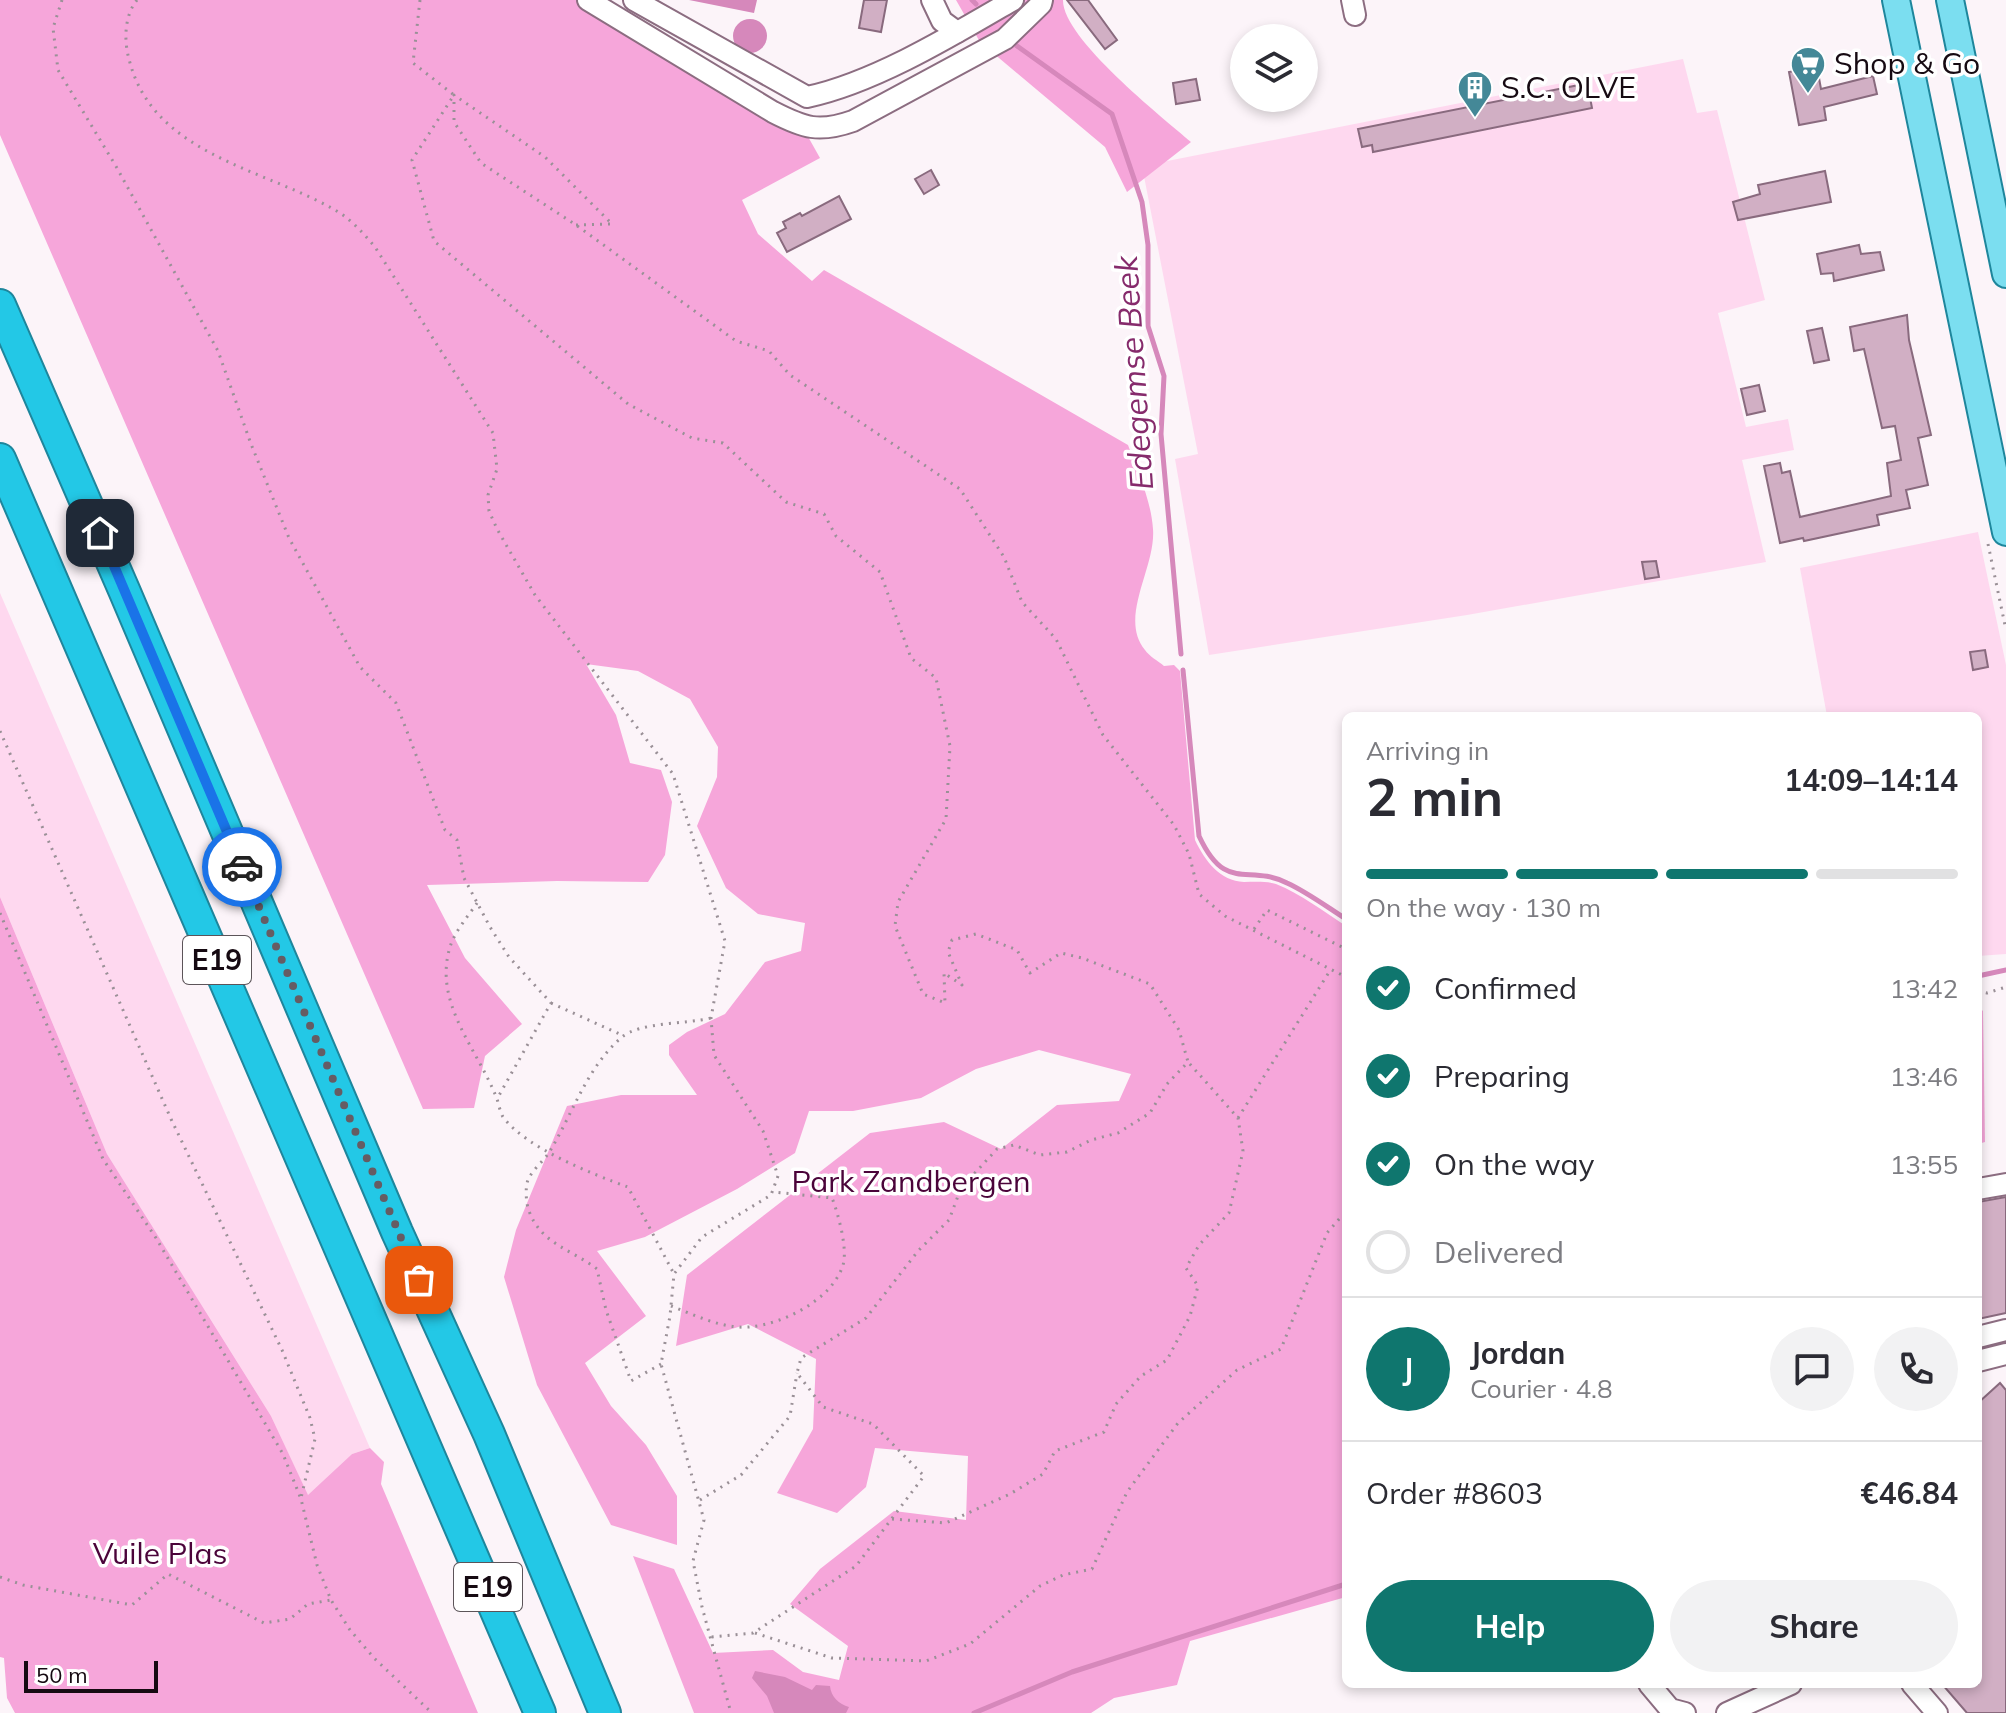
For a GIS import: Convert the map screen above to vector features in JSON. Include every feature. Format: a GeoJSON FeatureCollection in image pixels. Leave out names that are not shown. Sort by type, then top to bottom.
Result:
{"type":"FeatureCollection","features":[{"type":"Feature","properties":{"kind":"highway","name":"E19"},"geometry":{"type":"LineString","coordinates":[[0,305],[397,1232],[489,1434],[605,1713]]}},
{"type":"Feature","properties":{"kind":"highway","name":"E19"},"geometry":{"type":"LineString","coordinates":[[0,459],[540,1713]]}},
{"type":"Feature","properties":{"kind":"main road"},"geometry":{"type":"LineString","coordinates":[[1896,0],[2001,528]]}},
{"type":"Feature","properties":{"kind":"main road"},"geometry":{"type":"LineString","coordinates":[[1950,0],[2006,274]]}},
{"type":"Feature","properties":{"kind":"street"},"geometry":{"type":"LineString","coordinates":[[588,0],[773,112],[802,126],[830,128],[853,121],[1005,39],[1042,0]]}},
{"type":"Feature","properties":{"kind":"street"},"geometry":{"type":"LineString","coordinates":[[634,0],[807,97],[841,90],[1013,0]]}},
{"type":"Feature","properties":{"kind":"street"},"geometry":{"type":"LineString","coordinates":[[932,0],[942,21],[957,32]]}},
{"type":"Feature","properties":{"kind":"street"},"geometry":{"type":"LineString","coordinates":[[1982,1188],[2006,1184]]}},
{"type":"Feature","properties":{"kind":"street"},"geometry":{"type":"LineString","coordinates":[[1982,1336],[2006,1330]]}},
{"type":"Feature","properties":{"kind":"street"},"geometry":{"type":"LineString","coordinates":[[1982,1360],[2006,1354]]}},
{"type":"Feature","properties":{"kind":"street"},"geometry":{"type":"LineString","coordinates":[[1652,1688],[1673,1712]]}},
{"type":"Feature","properties":{"kind":"street"},"geometry":{"type":"LineString","coordinates":[[1727,1713],[1782,1688]]}},
{"type":"Feature","properties":{"kind":"street"},"geometry":{"type":"LineString","coordinates":[[1915,1688],[1937,1713]]}},
{"type":"Feature","properties":{"kind":"path"},"geometry":{"type":"LineString","coordinates":[[62,0],[53,28],[58,70],[117,168],[218,351],[289,538],[360,667],[396,703],[445,830],[457,840],[464,878],[490,927],[509,957],[551,1003],[624,1036]]}},
{"type":"Feature","properties":{"kind":"path"},"geometry":{"type":"LineString","coordinates":[[137,0],[127,25],[126,49],[132,72],[145,97],[162,119],[196,146],[335,210],[356,225],[375,247],[493,433],[497,469],[488,495],[489,511],[497,529],[535,595],[673,774],[725,941],[711,1018],[714,1055],[763,1131],[778,1176],[774,1192]]}},
{"type":"Feature","properties":{"kind":"path"},"geometry":{"type":"LineString","coordinates":[[420,0],[413,63],[545,157],[612,224],[576,225]]}},
{"type":"Feature","properties":{"kind":"path"},"geometry":{"type":"LineString","coordinates":[[454,95],[454,122],[481,163],[576,225],[736,341],[769,351],[790,375],[960,489],[1004,557],[1022,602],[1056,639],[1103,735],[1174,825],[1189,854],[1199,894],[1225,916],[1342,975]]}},
{"type":"Feature","properties":{"kind":"path"},"geometry":{"type":"LineString","coordinates":[[454,95],[412,160],[434,241],[628,404],[692,438],[723,443],[786,502],[824,514],[836,536],[880,572],[911,658],[936,678],[950,746],[946,819],[898,902],[895,926],[923,994],[945,1003],[944,973],[962,985],[948,952],[952,940],[976,934],[1017,950],[1030,973],[1061,953],[1150,984],[1179,1030],[1188,1062],[1238,1118],[1243,1151],[1229,1213],[1199,1245],[1186,1268],[1198,1286],[1190,1316],[1167,1360],[1141,1376],[1116,1404],[1104,1432],[1055,1451],[1043,1474],[1010,1494],[946,1523],[892,1519]]}},
{"type":"Feature","properties":{"kind":"path"},"geometry":{"type":"LineString","coordinates":[[2001,528],[2006,630]]}},
{"type":"Feature","properties":{"kind":"path"},"geometry":{"type":"LineString","coordinates":[[0,731],[171,1119],[282,1350],[310,1418],[315,1439],[301,1499]]}},
{"type":"Feature","properties":{"kind":"path"},"geometry":{"type":"LineString","coordinates":[[478,901],[451,944],[446,975],[449,1003],[464,1036],[487,1073],[502,1115],[517,1130],[574,1167],[628,1187],[674,1274]]}},
{"type":"Feature","properties":{"kind":"path"},"geometry":{"type":"LineString","coordinates":[[1253,930],[1267,910],[1342,947]]}},
{"type":"Feature","properties":{"kind":"path"},"geometry":{"type":"LineString","coordinates":[[0,913],[103,1159],[156,1238],[283,1454],[301,1499],[317,1565],[331,1600],[350,1630],[374,1658],[432,1713]]}},
{"type":"Feature","properties":{"kind":"path"},"geometry":{"type":"LineString","coordinates":[[1238,1118],[1331,969]]}},
{"type":"Feature","properties":{"kind":"path"},"geometry":{"type":"LineString","coordinates":[[1982,992],[2006,987]]}},
{"type":"Feature","properties":{"kind":"path"},"geometry":{"type":"LineString","coordinates":[[497,1099],[551,1003]]}},
{"type":"Feature","properties":{"kind":"path"},"geometry":{"type":"LineString","coordinates":[[661,1364],[631,1381],[610,1322],[597,1269],[541,1234],[528,1208],[527,1181],[549,1152],[589,1078],[624,1036],[647,1027],[711,1018]]}},
{"type":"Feature","properties":{"kind":"path"},"geometry":{"type":"LineString","coordinates":[[699,1501],[741,1475],[790,1416],[801,1358],[866,1318],[918,1251],[949,1220],[961,1188],[997,1149],[1014,1145],[1040,1155],[1067,1152],[1091,1140],[1118,1133],[1150,1113],[1167,1084],[1188,1062]]}},
{"type":"Feature","properties":{"kind":"path"},"geometry":{"type":"LineString","coordinates":[[671,1306],[713,1322],[747,1327],[790,1318],[832,1286],[844,1262],[839,1216],[832,1198],[774,1192],[702,1237],[674,1274],[661,1364],[704,1520],[693,1561],[731,1713]]}},
{"type":"Feature","properties":{"kind":"path"},"geometry":{"type":"LineString","coordinates":[[711,1637],[753,1633],[832,1658],[926,1661],[970,1644],[1040,1586],[1063,1575],[1092,1569],[1127,1492],[1178,1423],[1237,1370],[1281,1349],[1327,1233],[1342,1216]]}},
{"type":"Feature","properties":{"kind":"path"},"geometry":{"type":"LineString","coordinates":[[753,1633],[856,1566],[924,1476],[873,1424],[823,1407],[797,1373]]}},
{"type":"Feature","properties":{"kind":"path"},"geometry":{"type":"LineString","coordinates":[[0,1577],[23,1585],[132,1605],[168,1574],[264,1623],[290,1619],[308,1604],[331,1600]]}},
{"type":"Feature","properties":{"kind":"shaded area"},"geometry":{"type":"Polygon","coordinates":[[[689,0],[757,0],[754,13],[689,0]]]}},
{"type":"Feature","properties":{"kind":"shaded area"},"geometry":{"type":"Polygon","coordinates":[[[750,19],[762,24],[767,36],[762,48],[750,53],[738,48],[733,36],[738,24],[750,19]]]}},
{"type":"Feature","properties":{"kind":"shaded area"},"geometry":{"type":"Polygon","coordinates":[[[1683,59],[1697,113],[1717,110],[1765,300],[1718,313],[1746,427],[1788,419],[1794,450],[1742,460],[1766,562],[1467,615],[1209,655],[1175,459],[1198,454],[1142,166],[1683,59]]]}},
{"type":"Feature","properties":{"kind":"shaded area"},"geometry":{"type":"Polygon","coordinates":[[[1978,532],[2006,665],[2006,954],[1982,956],[1982,712],[1826,712],[1800,568],[1978,532]]]}},
{"type":"Feature","properties":{"kind":"shaded area"},"geometry":{"type":"Polygon","coordinates":[[[0,593],[370,1448],[352,1454],[308,1496],[271,1416],[107,1154],[0,897],[0,593]]]}},
{"type":"Feature","properties":{"kind":"shaded area"},"geometry":{"type":"Polygon","coordinates":[[[755,1671],[785,1677],[812,1690],[816,1685],[830,1686],[836,1700],[849,1707],[846,1713],[774,1713],[767,1696],[752,1678],[755,1671]]]}},
{"type":"Feature","properties":{"kind":"green space","name":"Park Zandbergen"},"geometry":{"type":"Polygon","coordinates":[[[0,0],[588,0],[802,126],[820,158],[742,200],[758,234],[812,281],[824,270],[1128,445],[1147,497],[1153,529],[1135,623],[1138,637],[1147,652],[1164,666],[1174,665],[1180,671],[1195,840],[1209,862],[1228,878],[1276,884],[1342,923],[1342,1598],[1190,1641],[1177,1685],[1114,1698],[1091,1713],[694,1713],[633,1556],[674,1569],[713,1653],[773,1650],[803,1672],[839,1680],[848,1646],[790,1604],[820,1569],[894,1511],[966,1520],[968,1456],[875,1448],[866,1487],[837,1513],[777,1493],[813,1429],[816,1359],[748,1324],[676,1346],[687,1275],[870,1133],[944,1122],[1001,1149],[1057,1105],[1119,1101],[1131,1074],[1039,1050],[976,1069],[921,1098],[853,1111],[809,1111],[795,1153],[737,1189],[645,1237],[597,1251],[646,1316],[585,1363],[611,1406],[646,1445],[677,1496],[677,1545],[611,1525],[537,1385],[504,1277],[516,1230],[567,1106],[621,1095],[697,1095],[669,1055],[669,1045],[687,1032],[725,1014],[765,962],[801,951],[805,923],[758,914],[726,888],[697,826],[717,777],[718,747],[690,699],[638,671],[586,664],[616,715],[630,763],[661,770],[672,802],[665,855],[648,882],[427,885],[465,958],[522,1024],[485,1056],[474,1108],[423,1109],[0,135],[0,0]]]}},
{"type":"Feature","properties":{"kind":"green space"},"geometry":{"type":"Polygon","coordinates":[[[956,0],[1063,0],[1067,16],[1078,35],[1095,55],[1191,142],[1127,192],[1105,147],[980,42],[956,0]]]}},
{"type":"Feature","properties":{"kind":"green space","name":"Vuile Plas"},"geometry":{"type":"Polygon","coordinates":[[[0,897],[107,1154],[271,1416],[308,1495],[352,1454],[370,1448],[384,1462],[381,1484],[478,1713],[15,1713],[7,1698],[4,1658],[0,1657],[0,897]]]}},
{"type":"Feature","properties":{"kind":"green space"},"geometry":{"type":"Polygon","coordinates":[[[1982,1010],[1983,1011],[1985,1142],[1982,1143],[1982,1010]]]}},
{"type":"Feature","properties":{"kind":"building"},"geometry":{"type":"Polygon","coordinates":[[[864,0],[887,0],[881,32],[859,28],[864,0]]]}},
{"type":"Feature","properties":{"kind":"building"},"geometry":{"type":"Polygon","coordinates":[[[1067,0],[1088,0],[1117,40],[1105,49],[1067,0]]]}},
{"type":"Feature","properties":{"kind":"building"},"geometry":{"type":"Polygon","coordinates":[[[1817,67],[1821,89],[1873,76],[1877,94],[1824,107],[1826,120],[1799,125],[1789,72],[1817,67]]]}},
{"type":"Feature","properties":{"kind":"building"},"geometry":{"type":"Polygon","coordinates":[[[1196,79],[1200,100],[1176,104],[1173,83],[1196,79]]]}},
{"type":"Feature","properties":{"kind":"building","name":"S.C. OLVE"},"geometry":{"type":"Polygon","coordinates":[[[1579,85],[1580,89],[1588,87],[1592,108],[1373,152],[1372,145],[1362,147],[1358,129],[1579,85]]]}},
{"type":"Feature","properties":{"kind":"building"},"geometry":{"type":"Polygon","coordinates":[[[931,170],[939,185],[924,194],[915,179],[931,170]]]}},
{"type":"Feature","properties":{"kind":"building"},"geometry":{"type":"Polygon","coordinates":[[[1825,171],[1831,202],[1738,220],[1733,202],[1760,194],[1758,185],[1825,171]]]}},
{"type":"Feature","properties":{"kind":"building"},"geometry":{"type":"Polygon","coordinates":[[[839,196],[851,219],[787,252],[777,233],[786,228],[783,222],[800,213],[802,216],[839,196]]]}},
{"type":"Feature","properties":{"kind":"building"},"geometry":{"type":"Polygon","coordinates":[[[1859,245],[1861,254],[1880,252],[1884,270],[1834,281],[1833,273],[1821,274],[1817,254],[1859,245]]]}},
{"type":"Feature","properties":{"kind":"building"},"geometry":{"type":"Polygon","coordinates":[[[1907,315],[1909,340],[1931,435],[1918,438],[1928,485],[1906,490],[1910,508],[1877,515],[1879,525],[1780,543],[1764,466],[1780,463],[1782,473],[1790,471],[1800,517],[1891,496],[1887,463],[1901,460],[1895,426],[1882,428],[1864,349],[1854,351],[1850,327],[1907,315]]]}},
{"type":"Feature","properties":{"kind":"building"},"geometry":{"type":"Polygon","coordinates":[[[1822,328],[1829,360],[1814,363],[1807,331],[1822,328]]]}},
{"type":"Feature","properties":{"kind":"building"},"geometry":{"type":"Polygon","coordinates":[[[1759,385],[1765,411],[1747,415],[1741,389],[1759,385]]]}},
{"type":"Feature","properties":{"kind":"building"},"geometry":{"type":"Polygon","coordinates":[[[1656,561],[1659,577],[1645,579],[1642,562],[1656,561]]]}},
{"type":"Feature","properties":{"kind":"building"},"geometry":{"type":"Polygon","coordinates":[[[1985,650],[1988,667],[1973,670],[1970,652],[1985,650]]]}},
{"type":"Feature","properties":{"kind":"building"},"geometry":{"type":"Polygon","coordinates":[[[2006,1197],[2006,1313],[1982,1318],[1982,1201],[2006,1197]]]}},
{"type":"Feature","properties":{"kind":"building"},"geometry":{"type":"Polygon","coordinates":[[[2000,1383],[2006,1390],[2006,1713],[1967,1713],[1945,1688],[1982,1688],[1982,1399],[2000,1383]]]}},
{"type":"Feature","properties":{"kind":"waterway","name":"Edegemse Beek"},"geometry":{"type":"LineString","coordinates":[[972,0],[976,4]]}},
{"type":"Feature","properties":{"kind":"waterway","name":"Edegemse Beek"},"geometry":{"type":"LineString","coordinates":[[1017,46],[1112,114],[1142,202],[1148,245],[1148,326],[1164,376],[1161,434],[1181,654]]}},
{"type":"Feature","properties":{"kind":"waterway","name":"Edegemse Beek"},"geometry":{"type":"LineString","coordinates":[[1183,670],[1199,836],[1209,854],[1228,871],[1260,875],[1287,883],[1342,916]]}},
{"type":"Feature","properties":{"kind":"waterway","name":"Edegemse Beek"},"geometry":{"type":"LineString","coordinates":[[1982,975],[2006,970]]}},
{"type":"Feature","properties":{"kind":"waterway"},"geometry":{"type":"LineString","coordinates":[[974,1713],[1072,1672],[1342,1585]]}},
{"type":"Feature","properties":{"kind":"way so far"},"geometry":{"type":"LineString","coordinates":[[242,867],[419,1280]]}},
{"type":"Feature","properties":{"kind":"place","name":"Shop & Go"},"geometry":{"type":"Point","coordinates":[1808,95]}},
{"type":"Feature","properties":{"kind":"place","name":"S.C. OLVE"},"geometry":{"type":"Point","coordinates":[1475,119]}},
{"type":"Feature","properties":{"kind":"route"},"geometry":{"type":"LineString","coordinates":[[100,533],[242,867]]}}]}
